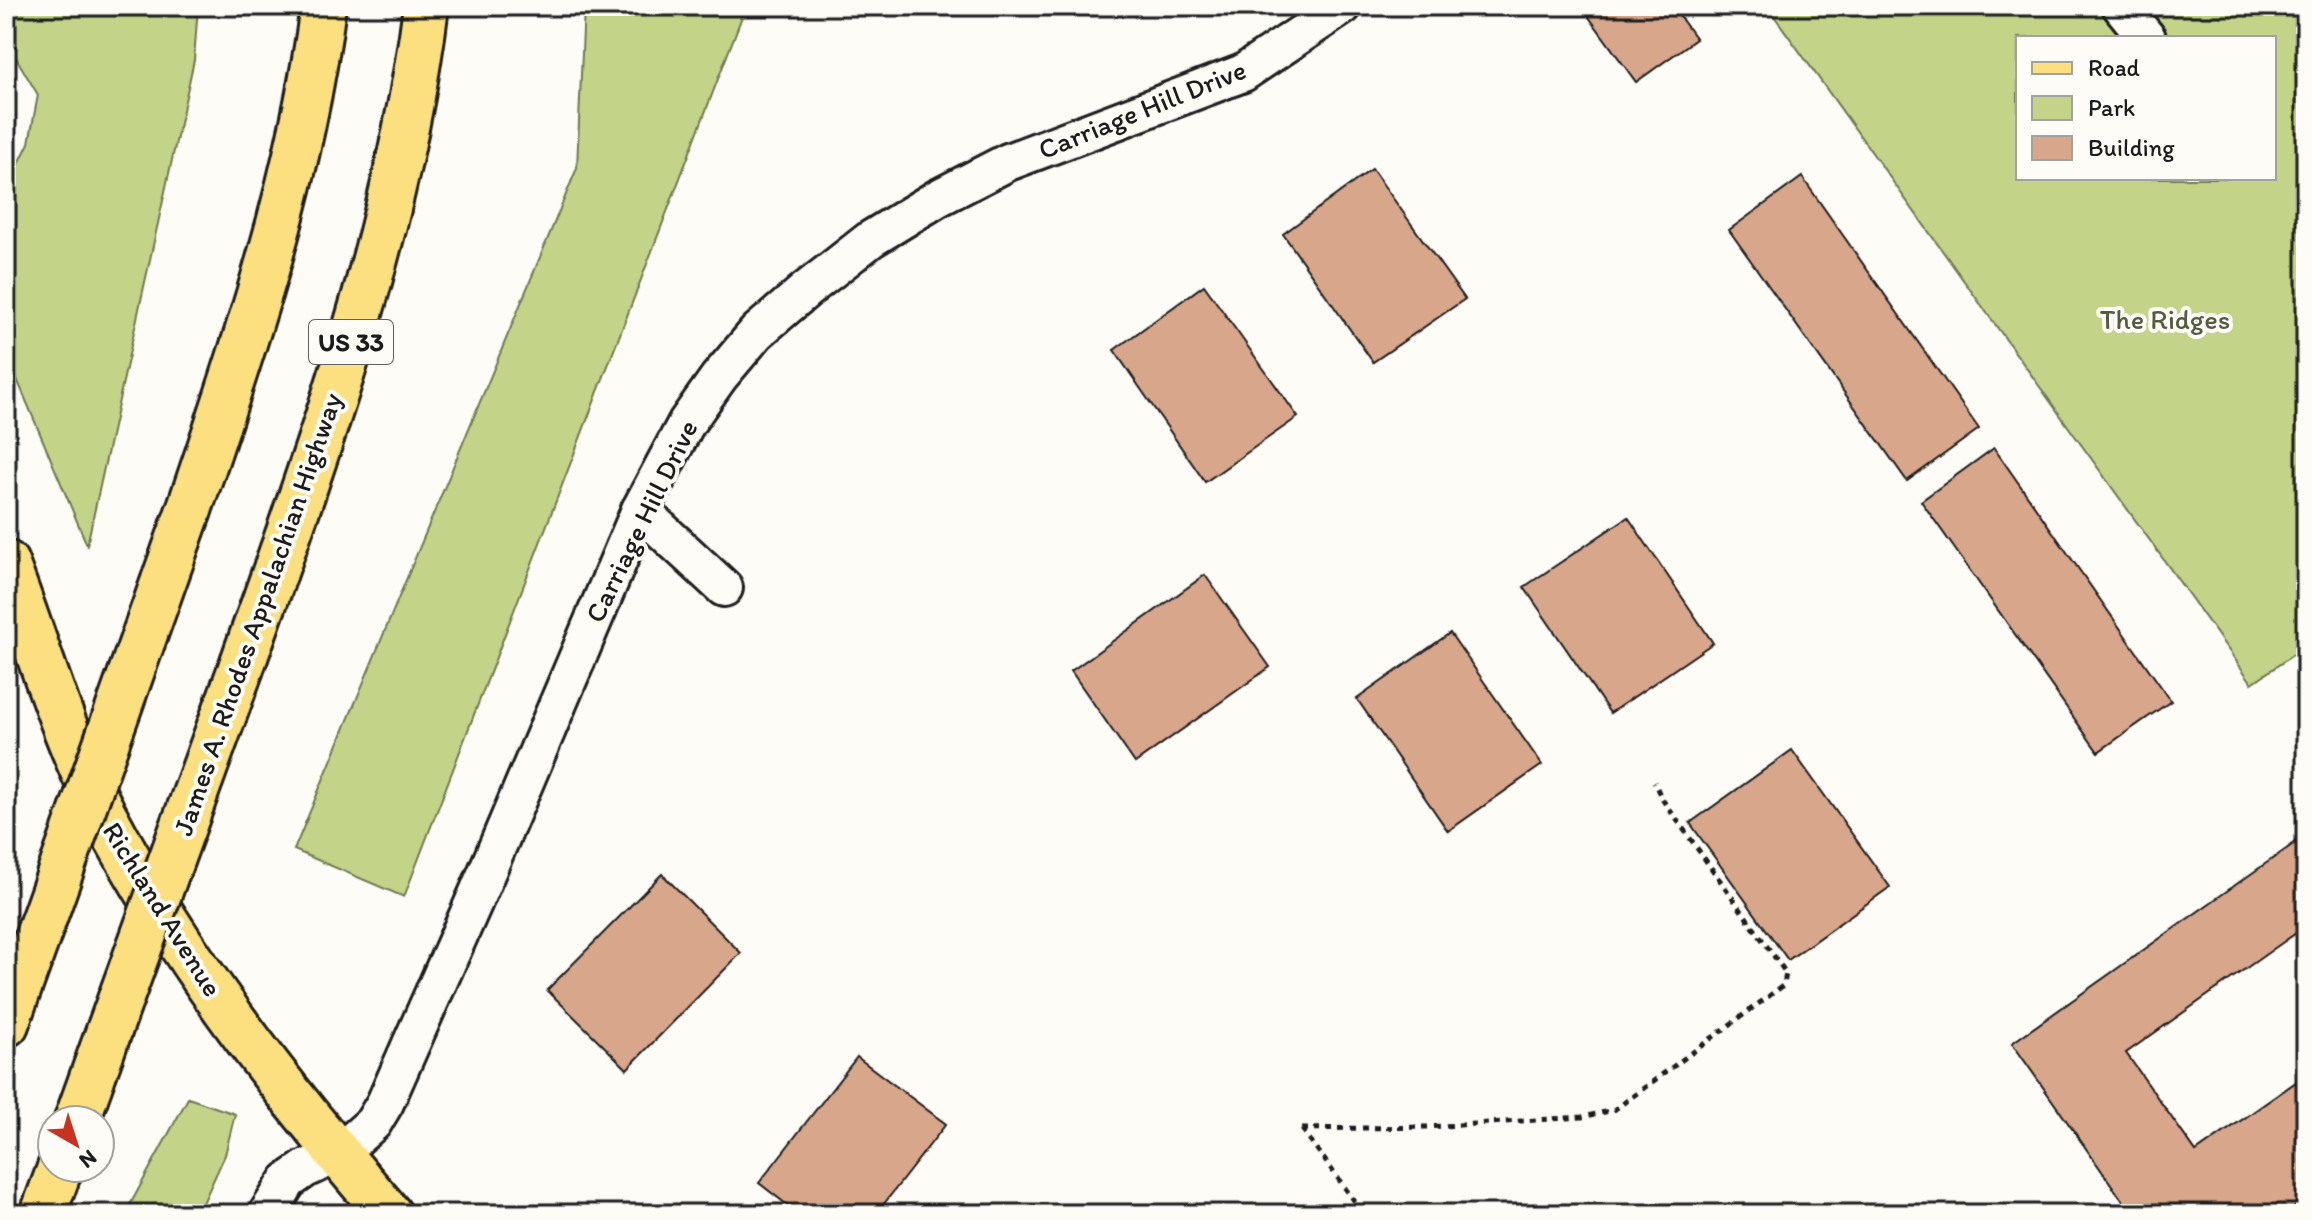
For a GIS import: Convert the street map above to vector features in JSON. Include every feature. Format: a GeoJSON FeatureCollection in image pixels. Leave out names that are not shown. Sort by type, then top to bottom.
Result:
{"type":"FeatureCollection","features":[{"type":"Feature","properties":{"kind":"main road"},"geometry":{"type":"LineString","coordinates":[[6,1024],[235,376],[269,264],[301,134],[323,6]]}},
{"type":"Feature","properties":{"kind":"main road","name":"James A. Rhodes Appalachian Highway"},"geometry":{"type":"LineString","coordinates":[[83,1104],[323,432],[362,305],[395,175],[426,6]]}},
{"type":"Feature","properties":{"kind":"main road","name":"Richland Avenue"},"geometry":{"type":"LineString","coordinates":[[6,563],[69,735],[103,812],[166,920],[233,1020],[389,1214]]}},
{"type":"Feature","properties":{"kind":"main road"},"geometry":{"type":"LineString","coordinates":[[43,1214],[54,1184]]}},
{"type":"Feature","properties":{"kind":"street","name":"Carriage Hill Drive"},"geometry":{"type":"LineString","coordinates":[[267,1214],[288,1181],[305,1169],[338,1154],[373,1123],[385,1103],[640,510],[687,422],[757,332],[871,239],[938,198],[1008,162],[1243,73],[1343,6]]}},
{"type":"Feature","properties":{"kind":"street"},"geometry":{"type":"LineString","coordinates":[[2121,6],[2145,36]]}},
{"type":"Feature","properties":{"kind":"street"},"geometry":{"type":"LineString","coordinates":[[640,510],[724,588]]}},
{"type":"Feature","properties":{"kind":"path"},"geometry":{"type":"LineString","coordinates":[[1364,1214],[1302,1129],[1428,1127],[1582,1117],[1614,1110],[1784,985],[1786,973],[1662,799],[1654,782]]}},
{"type":"Feature","properties":{"kind":"green space"},"geometry":{"type":"Polygon","coordinates":[[[6,6],[198,6],[194,60],[87,545],[6,353],[6,190],[29,143],[38,95],[12,51],[6,48],[6,6]]]}},
{"type":"Feature","properties":{"kind":"green space"},"geometry":{"type":"Polygon","coordinates":[[[584,6],[746,6],[404,897],[294,850],[577,168],[584,6]]]}},
{"type":"Feature","properties":{"kind":"green space","name":"The Ridges"},"geometry":{"type":"Polygon","coordinates":[[[1767,6],[2306,6],[2306,646],[2252,683],[1767,6]]]}},
{"type":"Feature","properties":{"kind":"green space"},"geometry":{"type":"Polygon","coordinates":[[[188,1098],[235,1114],[225,1155],[198,1214],[125,1214],[188,1098]]]}},
{"type":"Feature","properties":{"kind":"building"},"geometry":{"type":"Polygon","coordinates":[[[1581,6],[1672,6],[1696,39],[1636,82],[1581,6]]]}},
{"type":"Feature","properties":{"kind":"building"},"geometry":{"type":"Polygon","coordinates":[[[1372,169],[1465,299],[1373,362],[1283,234],[1372,169]]]}},
{"type":"Feature","properties":{"kind":"building"},"geometry":{"type":"Polygon","coordinates":[[[1802,177],[1979,429],[1907,481],[1729,230],[1802,177]]]}},
{"type":"Feature","properties":{"kind":"building"},"geometry":{"type":"Polygon","coordinates":[[[1204,285],[1298,417],[1205,482],[1114,350],[1204,285]]]}},
{"type":"Feature","properties":{"kind":"building"},"geometry":{"type":"Polygon","coordinates":[[[1994,448],[2171,701],[2098,752],[1921,501],[1994,448]]]}},
{"type":"Feature","properties":{"kind":"building"},"geometry":{"type":"Polygon","coordinates":[[[1628,517],[1713,643],[1610,713],[1524,587],[1628,517]]]}},
{"type":"Feature","properties":{"kind":"building"},"geometry":{"type":"Polygon","coordinates":[[[1205,575],[1270,667],[1135,763],[1071,671],[1205,575]]]}},
{"type":"Feature","properties":{"kind":"building"},"geometry":{"type":"Polygon","coordinates":[[[1450,633],[1542,765],[1448,831],[1357,699],[1450,633]]]}},
{"type":"Feature","properties":{"kind":"building"},"geometry":{"type":"Polygon","coordinates":[[[1792,750],[1890,887],[1788,960],[1690,823],[1792,750]]]}},
{"type":"Feature","properties":{"kind":"building"},"geometry":{"type":"Polygon","coordinates":[[[2306,835],[2306,926],[2126,1053],[2196,1152],[2306,1075],[2306,1199],[2285,1214],[2132,1214],[2012,1043],[2306,835]]]}},
{"type":"Feature","properties":{"kind":"building"},"geometry":{"type":"Polygon","coordinates":[[[662,874],[741,953],[627,1069],[547,990],[662,874]]]}},
{"type":"Feature","properties":{"kind":"building"},"geometry":{"type":"Polygon","coordinates":[[[857,1057],[946,1124],[876,1214],[799,1214],[759,1183],[857,1057]]]}}]}
